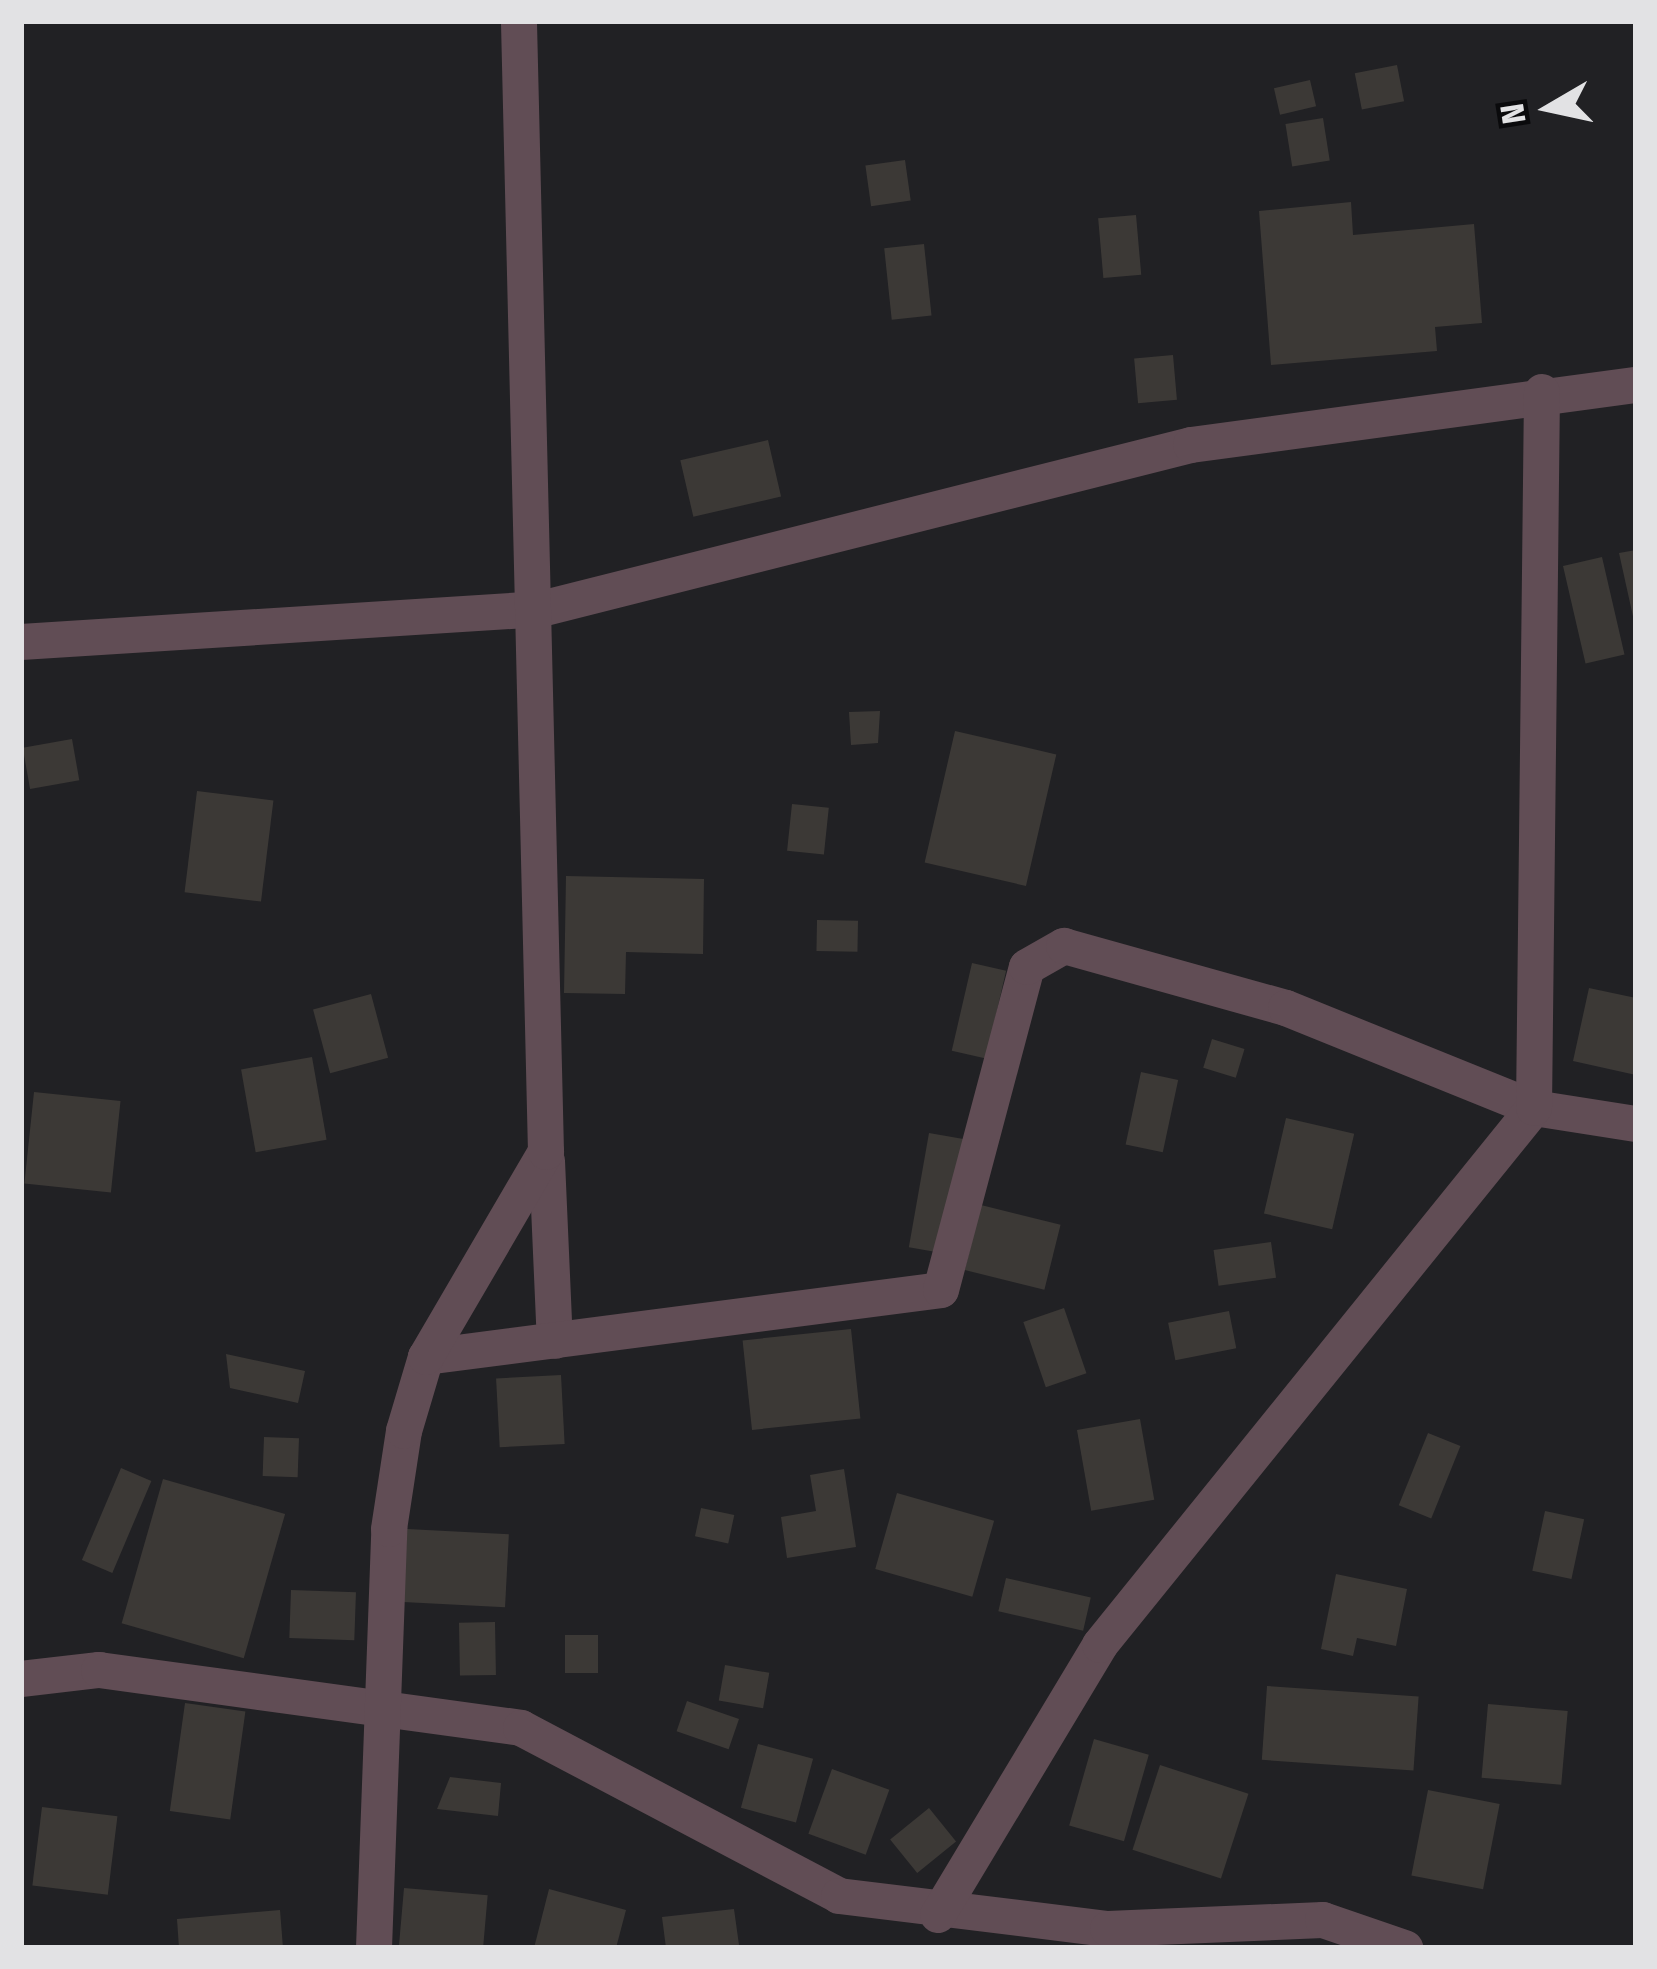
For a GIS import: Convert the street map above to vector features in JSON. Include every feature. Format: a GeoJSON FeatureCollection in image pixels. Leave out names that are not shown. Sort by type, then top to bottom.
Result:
{"type":"FeatureCollection","features":[{"type":"Feature","properties":{"kind":"street"},"geometry":{"type":"LineString","coordinates":[[519,21],[541,609],[546,1152],[555,1341]]}},
{"type":"Feature","properties":{"kind":"street"},"geometry":{"type":"LineString","coordinates":[[21,642],[541,609],[1191,445],[1542,392],[1636,385]]}},
{"type":"Feature","properties":{"kind":"street"},"geometry":{"type":"LineString","coordinates":[[938,1915],[1034,1740],[1100,1645],[1534,1108],[1542,392]]}},
{"type":"Feature","properties":{"kind":"street"},"geometry":{"type":"LineString","coordinates":[[426,1357],[941,1290],[1027,967],[1064,946],[1286,1008],[1534,1108],[1636,1124]]}},
{"type":"Feature","properties":{"kind":"street"},"geometry":{"type":"LineString","coordinates":[[374,1948],[389,1529],[426,1357],[546,1152]]}},
{"type":"Feature","properties":{"kind":"street"},"geometry":{"type":"LineString","coordinates":[[21,1679],[99,1670],[379,1714],[521,1728],[839,1896],[938,1915],[1108,1929],[1323,1921],[1405,1948]]}},
{"type":"Feature","properties":{"kind":"building"},"geometry":{"type":"Polygon","coordinates":[[[1397,65],[1404,101],[1362,110],[1355,73],[1397,65]]]}},
{"type":"Feature","properties":{"kind":"building"},"geometry":{"type":"Polygon","coordinates":[[[1310,80],[1316,106],[1280,115],[1274,88],[1310,80]]]}},
{"type":"Feature","properties":{"kind":"building"},"geometry":{"type":"Polygon","coordinates":[[[1323,118],[1330,160],[1292,166],[1285,124],[1323,118]]]}},
{"type":"Feature","properties":{"kind":"building"},"geometry":{"type":"Polygon","coordinates":[[[905,160],[911,201],[871,206],[865,166],[905,160]]]}},
{"type":"Feature","properties":{"kind":"building"},"geometry":{"type":"Polygon","coordinates":[[[1351,202],[1353,235],[1474,224],[1482,323],[1435,327],[1437,351],[1271,365],[1259,211],[1351,202]]]}},
{"type":"Feature","properties":{"kind":"building"},"geometry":{"type":"Polygon","coordinates":[[[1136,215],[1141,275],[1103,278],[1098,218],[1136,215]]]}},
{"type":"Feature","properties":{"kind":"building"},"geometry":{"type":"Polygon","coordinates":[[[924,244],[932,316],[892,320],[884,248],[924,244]]]}},
{"type":"Feature","properties":{"kind":"building"},"geometry":{"type":"Polygon","coordinates":[[[1173,355],[1177,400],[1138,403],[1134,358],[1173,355]]]}},
{"type":"Feature","properties":{"kind":"building"},"geometry":{"type":"Polygon","coordinates":[[[768,440],[781,497],[693,517],[680,460],[768,440]]]}},
{"type":"Feature","properties":{"kind":"building"},"geometry":{"type":"Polygon","coordinates":[[[1636,550],[1636,620],[1634,621],[1619,553],[1636,550]]]}},
{"type":"Feature","properties":{"kind":"building"},"geometry":{"type":"Polygon","coordinates":[[[1602,557],[1624,654],[1586,663],[1563,566],[1602,557]]]}},
{"type":"Feature","properties":{"kind":"building"},"geometry":{"type":"Polygon","coordinates":[[[880,711],[878,743],[851,745],[849,712],[880,711]]]}},
{"type":"Feature","properties":{"kind":"building"},"geometry":{"type":"Polygon","coordinates":[[[955,731],[1056,754],[1026,886],[925,863],[955,731]]]}},
{"type":"Feature","properties":{"kind":"building"},"geometry":{"type":"Polygon","coordinates":[[[72,739],[79,780],[30,789],[23,748],[72,739]]]}},
{"type":"Feature","properties":{"kind":"building"},"geometry":{"type":"Polygon","coordinates":[[[197,791],[273,800],[261,902],[185,892],[197,791]]]}},
{"type":"Feature","properties":{"kind":"building"},"geometry":{"type":"Polygon","coordinates":[[[792,804],[829,808],[824,855],[787,851],[792,804]]]}},
{"type":"Feature","properties":{"kind":"building"},"geometry":{"type":"Polygon","coordinates":[[[566,876],[704,879],[703,954],[626,952],[625,994],[564,993],[566,876]]]}},
{"type":"Feature","properties":{"kind":"building"},"geometry":{"type":"Polygon","coordinates":[[[817,920],[858,921],[857,952],[816,951],[817,920]]]}},
{"type":"Feature","properties":{"kind":"building"},"geometry":{"type":"Polygon","coordinates":[[[972,963],[1006,971],[986,1059],[952,1051],[972,963]]]}},
{"type":"Feature","properties":{"kind":"building"},"geometry":{"type":"Polygon","coordinates":[[[1589,988],[1636,998],[1636,1075],[1573,1061],[1589,988]]]}},
{"type":"Feature","properties":{"kind":"building"},"geometry":{"type":"Polygon","coordinates":[[[371,994],[388,1058],[330,1073],[313,1010],[371,994]]]}},
{"type":"Feature","properties":{"kind":"building"},"geometry":{"type":"Polygon","coordinates":[[[1212,1039],[1245,1049],[1236,1078],[1203,1068],[1212,1039]]]}},
{"type":"Feature","properties":{"kind":"building"},"geometry":{"type":"Polygon","coordinates":[[[312,1057],[327,1140],[256,1152],[241,1070],[312,1057]]]}},
{"type":"Feature","properties":{"kind":"building"},"geometry":{"type":"Polygon","coordinates":[[[1141,1072],[1178,1080],[1163,1152],[1126,1144],[1141,1072]]]}},
{"type":"Feature","properties":{"kind":"building"},"geometry":{"type":"Polygon","coordinates":[[[34,1092],[121,1101],[111,1193],[24,1183],[34,1092]]]}},
{"type":"Feature","properties":{"kind":"building"},"geometry":{"type":"Polygon","coordinates":[[[1286,1118],[1354,1134],[1332,1229],[1264,1213],[1286,1118]]]}},
{"type":"Feature","properties":{"kind":"building"},"geometry":{"type":"Polygon","coordinates":[[[929,1133],[963,1139],[943,1253],[909,1247],[929,1133]]]}},
{"type":"Feature","properties":{"kind":"building"},"geometry":{"type":"Polygon","coordinates":[[[981,1205],[1061,1225],[1044,1290],[965,1270],[981,1205]]]}},
{"type":"Feature","properties":{"kind":"building"},"geometry":{"type":"Polygon","coordinates":[[[1271,1242],[1276,1278],[1219,1286],[1214,1250],[1271,1242]]]}},
{"type":"Feature","properties":{"kind":"building"},"geometry":{"type":"Polygon","coordinates":[[[1064,1308],[1086,1373],[1046,1387],[1023,1322],[1064,1308]]]}},
{"type":"Feature","properties":{"kind":"building"},"geometry":{"type":"Polygon","coordinates":[[[1229,1311],[1236,1348],[1175,1360],[1168,1323],[1229,1311]]]}},
{"type":"Feature","properties":{"kind":"building"},"geometry":{"type":"Polygon","coordinates":[[[851,1329],[860,1419],[752,1430],[743,1340],[851,1329]]]}},
{"type":"Feature","properties":{"kind":"building"},"geometry":{"type":"Polygon","coordinates":[[[226,1354],[305,1371],[298,1403],[230,1388],[226,1354]]]}},
{"type":"Feature","properties":{"kind":"building"},"geometry":{"type":"Polygon","coordinates":[[[561,1375],[565,1444],[500,1447],[496,1378],[561,1375]]]}},
{"type":"Feature","properties":{"kind":"building"},"geometry":{"type":"Polygon","coordinates":[[[1140,1419],[1154,1500],[1091,1511],[1077,1430],[1140,1419]]]}},
{"type":"Feature","properties":{"kind":"building"},"geometry":{"type":"Polygon","coordinates":[[[1428,1433],[1460,1446],[1431,1518],[1399,1505],[1428,1433]]]}},
{"type":"Feature","properties":{"kind":"building"},"geometry":{"type":"Polygon","coordinates":[[[264,1437],[299,1438],[298,1477],[263,1476],[264,1437]]]}},
{"type":"Feature","properties":{"kind":"building"},"geometry":{"type":"Polygon","coordinates":[[[121,1468],[151,1481],[112,1573],[82,1560],[121,1468]]]}},
{"type":"Feature","properties":{"kind":"building"},"geometry":{"type":"Polygon","coordinates":[[[844,1469],[856,1547],[787,1558],[781,1517],[816,1511],[810,1475],[844,1469]]]}},
{"type":"Feature","properties":{"kind":"building"},"geometry":{"type":"Polygon","coordinates":[[[163,1479],[285,1514],[244,1658],[122,1623],[163,1479]]]}},
{"type":"Feature","properties":{"kind":"building"},"geometry":{"type":"Polygon","coordinates":[[[897,1493],[994,1521],[972,1597],[875,1569],[897,1493]]]}},
{"type":"Feature","properties":{"kind":"building"},"geometry":{"type":"Polygon","coordinates":[[[701,1508],[734,1515],[728,1543],[695,1536],[701,1508]]]}},
{"type":"Feature","properties":{"kind":"building"},"geometry":{"type":"Polygon","coordinates":[[[1545,1511],[1584,1519],[1571,1579],[1532,1571],[1545,1511]]]}},
{"type":"Feature","properties":{"kind":"building"},"geometry":{"type":"Polygon","coordinates":[[[407,1529],[509,1534],[505,1607],[403,1602],[407,1529]]]}},
{"type":"Feature","properties":{"kind":"building"},"geometry":{"type":"Polygon","coordinates":[[[1336,1574],[1407,1589],[1396,1646],[1357,1638],[1353,1656],[1321,1649],[1336,1574]]]}},
{"type":"Feature","properties":{"kind":"building"},"geometry":{"type":"Polygon","coordinates":[[[1006,1578],[1091,1598],[1083,1631],[998,1611],[1006,1578]]]}},
{"type":"Feature","properties":{"kind":"building"},"geometry":{"type":"Polygon","coordinates":[[[291,1590],[356,1592],[354,1640],[289,1638],[291,1590]]]}},
{"type":"Feature","properties":{"kind":"building"},"geometry":{"type":"Polygon","coordinates":[[[495,1622],[496,1675],[460,1676],[459,1623],[495,1622]]]}},
{"type":"Feature","properties":{"kind":"building"},"geometry":{"type":"Polygon","coordinates":[[[565,1635],[598,1635],[598,1673],[565,1673],[565,1635]]]}},
{"type":"Feature","properties":{"kind":"building"},"geometry":{"type":"Polygon","coordinates":[[[725,1665],[769,1673],[763,1708],[719,1700],[725,1665]]]}},
{"type":"Feature","properties":{"kind":"building"},"geometry":{"type":"Polygon","coordinates":[[[1267,1686],[1419,1697],[1413,1770],[1262,1760],[1267,1686]]]}},
{"type":"Feature","properties":{"kind":"building"},"geometry":{"type":"Polygon","coordinates":[[[687,1701],[739,1719],[729,1749],[677,1731],[687,1701]]]}},
{"type":"Feature","properties":{"kind":"building"},"geometry":{"type":"Polygon","coordinates":[[[185,1703],[245,1711],[230,1819],[170,1811],[185,1703]]]}},
{"type":"Feature","properties":{"kind":"building"},"geometry":{"type":"Polygon","coordinates":[[[1488,1704],[1568,1711],[1561,1785],[1482,1778],[1488,1704]]]}},
{"type":"Feature","properties":{"kind":"building"},"geometry":{"type":"Polygon","coordinates":[[[1094,1739],[1149,1755],[1124,1841],[1069,1826],[1094,1739]]]}},
{"type":"Feature","properties":{"kind":"building"},"geometry":{"type":"Polygon","coordinates":[[[758,1744],[813,1759],[796,1823],[741,1808],[758,1744]]]}},
{"type":"Feature","properties":{"kind":"building"},"geometry":{"type":"Polygon","coordinates":[[[1160,1765],[1248,1794],[1221,1878],[1132,1850],[1160,1765]]]}},
{"type":"Feature","properties":{"kind":"building"},"geometry":{"type":"Polygon","coordinates":[[[832,1769],[889,1790],[866,1855],[808,1834],[832,1769]]]}},
{"type":"Feature","properties":{"kind":"building"},"geometry":{"type":"Polygon","coordinates":[[[450,1777],[501,1783],[498,1816],[437,1809],[450,1777]]]}},
{"type":"Feature","properties":{"kind":"building"},"geometry":{"type":"Polygon","coordinates":[[[1428,1790],[1500,1804],[1483,1889],[1411,1875],[1428,1790]]]}},
{"type":"Feature","properties":{"kind":"building"},"geometry":{"type":"Polygon","coordinates":[[[42,1807],[117,1816],[108,1895],[32,1885],[42,1807]]]}},
{"type":"Feature","properties":{"kind":"building"},"geometry":{"type":"Polygon","coordinates":[[[929,1808],[956,1841],[917,1873],[890,1839],[929,1808]]]}},
{"type":"Feature","properties":{"kind":"building"},"geometry":{"type":"Polygon","coordinates":[[[404,1888],[488,1895],[483,1948],[399,1948],[404,1888]]]}},
{"type":"Feature","properties":{"kind":"building"},"geometry":{"type":"Polygon","coordinates":[[[549,1889],[626,1910],[616,1948],[534,1948],[549,1889]]]}},
{"type":"Feature","properties":{"kind":"building"},"geometry":{"type":"Polygon","coordinates":[[[734,1909],[739,1945],[666,1948],[662,1917],[734,1909]]]}},
{"type":"Feature","properties":{"kind":"building"},"geometry":{"type":"Polygon","coordinates":[[[280,1910],[283,1948],[179,1948],[177,1919],[280,1910]]]}}]}
